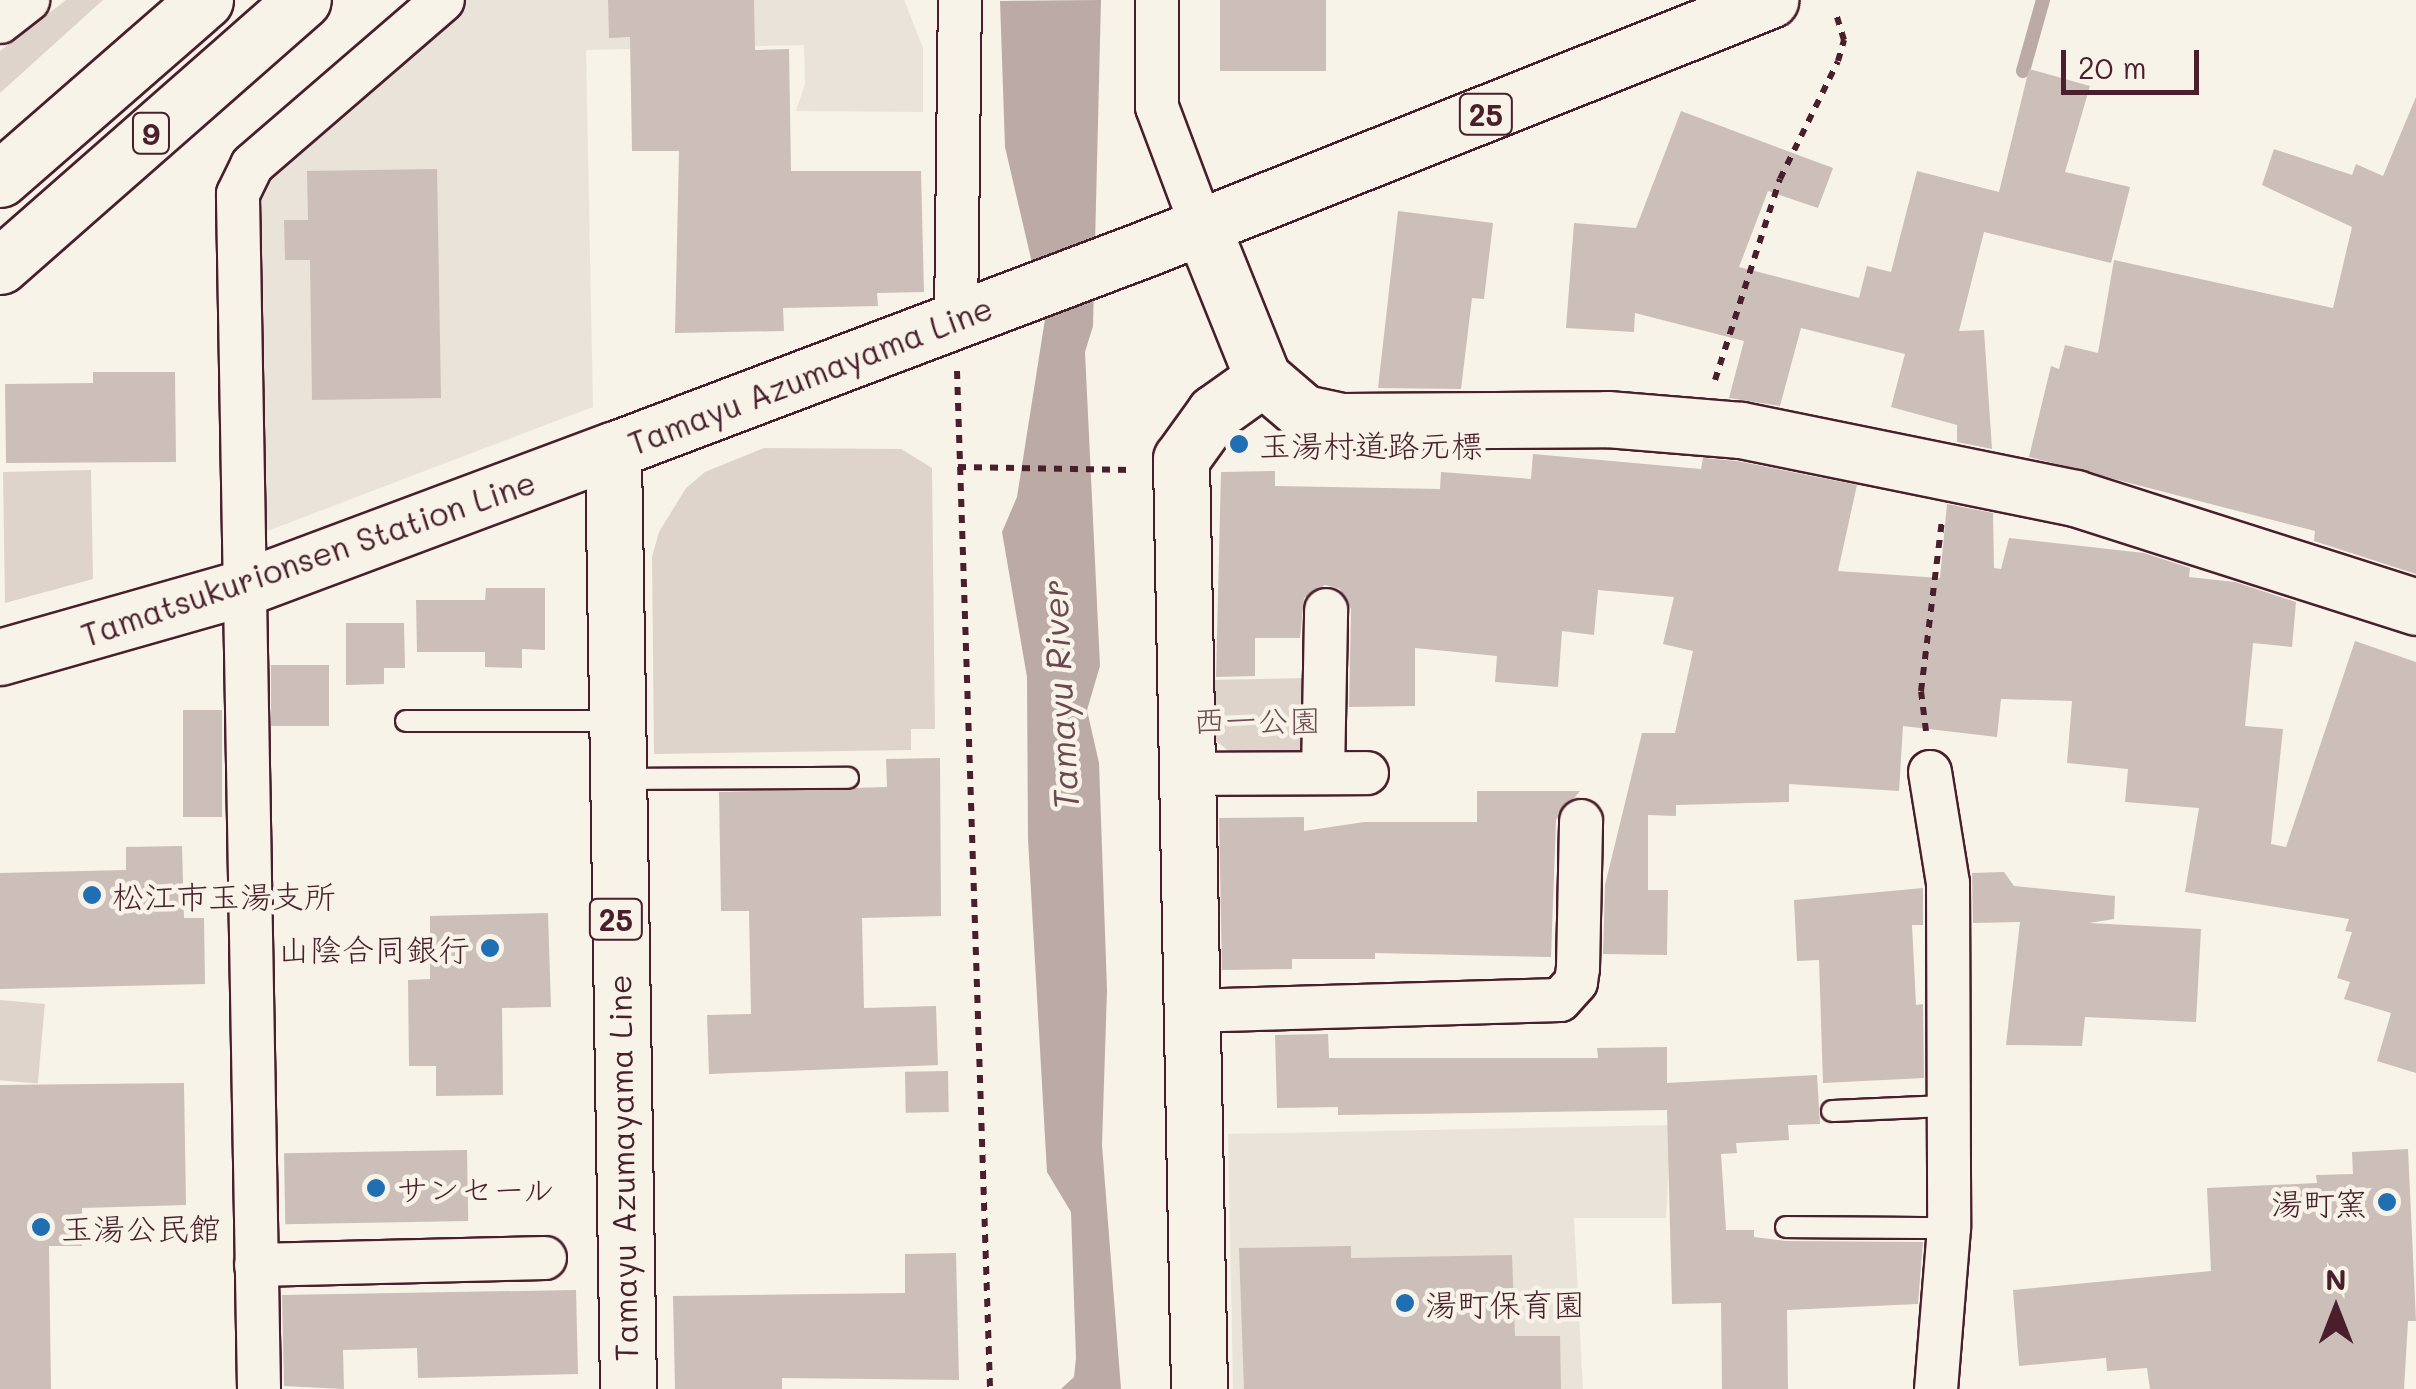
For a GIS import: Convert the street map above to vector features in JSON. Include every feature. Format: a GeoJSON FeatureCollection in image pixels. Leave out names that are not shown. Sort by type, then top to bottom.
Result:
{"type":"FeatureCollection","features":[{"type":"Feature","properties":{"kind":"main road","name":"9"},"geometry":{"type":"LineString","coordinates":[[0,179],[204,0]]}},
{"type":"Feature","properties":{"kind":"main road","name":"9"},"geometry":{"type":"LineString","coordinates":[[0,266],[303,0]]}},
{"type":"Feature","properties":{"kind":"main road","name":"Tamayu Azumayama Line"},"geometry":{"type":"LineString","coordinates":[[628,1389],[613,450],[1148,248],[1770,0]]}},
{"type":"Feature","properties":{"kind":"main road"},"geometry":{"type":"LineString","coordinates":[[1202,224],[1263,378],[1290,406],[1328,420],[1702,424],[1949,469],[2118,510],[2416,607]]}},
{"type":"Feature","properties":{"kind":"main road"},"geometry":{"type":"LineString","coordinates":[[1198,1389],[1181,459],[1214,413],[1263,378]]}},
{"type":"Feature","properties":{"kind":"main road","name":"Tamatsukurionsen Station Line"},"geometry":{"type":"LineString","coordinates":[[0,658],[243,588],[613,450]]}},
{"type":"Feature","properties":{"kind":"street"},"geometry":{"type":"LineString","coordinates":[[0,22],[28,0]]}},
{"type":"Feature","properties":{"kind":"street"},"geometry":{"type":"LineString","coordinates":[[259,1389],[243,588],[242,179],[443,0]]}},
{"type":"Feature","properties":{"kind":"street"},"geometry":{"type":"LineString","coordinates":[[960,0],[968,315]]}},
{"type":"Feature","properties":{"kind":"street"},"geometry":{"type":"LineString","coordinates":[[1157,0],[1157,108],[1202,224]]}},
{"type":"Feature","properties":{"kind":"street"},"geometry":{"type":"LineString","coordinates":[[1323,773],[1326,610]]}},
{"type":"Feature","properties":{"kind":"street"},"geometry":{"type":"LineString","coordinates":[[1930,772],[1948,883],[1949,1228],[1936,1389]]}},
{"type":"Feature","properties":{"kind":"street"},"geometry":{"type":"LineString","coordinates":[[1184,774],[1368,773]]}},
{"type":"Feature","properties":{"kind":"street"},"geometry":{"type":"LineString","coordinates":[[1189,1011],[1560,1000],[1576,982],[1578,968],[1581,821]]}},
{"type":"Feature","properties":{"kind":"street"},"geometry":{"type":"LineString","coordinates":[[256,1264],[545,1258]]}},
{"type":"Feature","properties":{"kind":"lane"},"geometry":{"type":"LineString","coordinates":[[406,721],[617,721]]}},
{"type":"Feature","properties":{"kind":"lane"},"geometry":{"type":"LineString","coordinates":[[616,779],[848,778]]}},
{"type":"Feature","properties":{"kind":"lane"},"geometry":{"type":"LineString","coordinates":[[1832,1111],[1946,1106]]}},
{"type":"Feature","properties":{"kind":"lane"},"geometry":{"type":"LineString","coordinates":[[1786,1228],[1949,1228]]}},
{"type":"Feature","properties":{"kind":"path"},"geometry":{"type":"LineString","coordinates":[[1702,424],[1780,180],[1842,50],[1844,30],[1836,14]]}},
{"type":"Feature","properties":{"kind":"path"},"geometry":{"type":"LineString","coordinates":[[968,315],[958,467],[968,551],[990,1389]]}},
{"type":"Feature","properties":{"kind":"path"},"geometry":{"type":"LineString","coordinates":[[958,467],[1141,470]]}},
{"type":"Feature","properties":{"kind":"path"},"geometry":{"type":"LineString","coordinates":[[1930,772],[1921,690],[1949,469]]}},
{"type":"Feature","properties":{"kind":"shaded area"},"geometry":{"type":"Polygon","coordinates":[[[463,0],[904,0],[923,48],[923,112],[796,111],[805,84],[804,45],[586,50],[593,407],[262,533],[249,182],[463,0]]]}},
{"type":"Feature","properties":{"kind":"shaded area","name":"湯町保育園"},"geometry":{"type":"Polygon","coordinates":[[[1671,1125],[1666,1218],[1574,1218],[1583,1389],[1233,1389],[1228,1134],[1671,1125]]]}},
{"type":"Feature","properties":{"kind":"green space"},"geometry":{"type":"Polygon","coordinates":[[[66,0],[103,0],[0,93],[0,51],[66,0]]]}},
{"type":"Feature","properties":{"kind":"green space"},"geometry":{"type":"Polygon","coordinates":[[[764,448],[901,449],[932,468],[935,729],[911,729],[911,750],[654,754],[652,557],[659,532],[686,488],[705,472],[764,448]]]}},
{"type":"Feature","properties":{"kind":"green space"},"geometry":{"type":"Polygon","coordinates":[[[91,470],[93,579],[5,603],[3,472],[91,470]]]}},
{"type":"Feature","properties":{"kind":"green space","name":"西一公園"},"geometry":{"type":"Polygon","coordinates":[[[1311,678],[1312,747],[1298,758],[1239,759],[1203,731],[1203,680],[1311,678]]]}},
{"type":"Feature","properties":{"kind":"green space"},"geometry":{"type":"Polygon","coordinates":[[[0,1000],[45,1004],[38,1084],[0,1080],[0,1000]]]}},
{"type":"Feature","properties":{"kind":"water","name":"Tamayu River"},"geometry":{"type":"Polygon","coordinates":[[[1101,0],[1093,326],[1085,352],[1100,666],[1087,710],[1099,763],[1107,990],[1102,1145],[1121,1389],[1061,1389],[1074,1377],[1076,1358],[1071,1212],[1047,1172],[1028,839],[1027,677],[1002,532],[1017,497],[1045,319],[1005,147],[1000,1],[1101,0]]]}},
{"type":"Feature","properties":{"kind":"building"},"geometry":{"type":"Polygon","coordinates":[[[608,0],[754,0],[755,50],[789,49],[791,171],[921,171],[924,292],[877,293],[878,306],[783,308],[784,331],[675,333],[679,151],[632,151],[630,37],[609,38],[608,0]]]}},
{"type":"Feature","properties":{"kind":"building"},"geometry":{"type":"Polygon","coordinates":[[[1220,0],[1326,0],[1326,71],[1220,71],[1220,0]]]}},
{"type":"Feature","properties":{"kind":"building"},"geometry":{"type":"Polygon","coordinates":[[[2029,69],[2090,86],[2065,172],[2130,187],[2111,263],[1984,232],[1959,331],[1984,330],[1992,449],[1957,442],[1957,425],[1891,407],[1905,354],[1801,328],[1780,406],[1729,398],[1744,341],[1635,313],[1634,332],[1566,328],[1574,223],[1636,228],[1681,111],[1833,168],[1818,208],[1768,191],[1739,267],[1859,298],[1867,266],[1891,272],[1917,171],[1999,192],[2029,69]]]}},
{"type":"Feature","properties":{"kind":"building"},"geometry":{"type":"Polygon","coordinates":[[[2416,97],[2416,574],[2314,541],[2315,531],[2029,457],[2051,366],[2059,369],[2065,345],[2098,353],[2114,260],[2333,308],[2352,227],[2262,185],[2274,149],[2352,175],[2356,164],[2383,176],[2416,97]]]}},
{"type":"Feature","properties":{"kind":"building"},"geometry":{"type":"Polygon","coordinates":[[[437,169],[441,398],[312,400],[310,260],[285,260],[284,220],[308,220],[307,171],[437,169]]]}},
{"type":"Feature","properties":{"kind":"building"},"geometry":{"type":"Polygon","coordinates":[[[1398,211],[1493,223],[1484,299],[1472,298],[1461,389],[1378,388],[1398,211]]]}},
{"type":"Feature","properties":{"kind":"building"},"geometry":{"type":"Polygon","coordinates":[[[93,372],[175,372],[176,462],[6,463],[5,384],[93,383],[93,372]]]}},
{"type":"Feature","properties":{"kind":"building"},"geometry":{"type":"Polygon","coordinates":[[[1533,454],[1701,469],[1703,458],[1737,461],[1857,485],[1838,571],[1940,578],[1947,504],[1993,513],[1994,568],[2001,569],[2009,538],[2144,553],[2190,568],[2189,577],[2235,582],[2296,602],[2292,647],[2253,643],[2245,726],[2283,729],[2271,844],[2286,847],[2355,641],[2416,662],[2416,1073],[2377,1061],[2391,1013],[2344,999],[2350,982],[2337,978],[2352,932],[2345,931],[2349,919],[2185,892],[2199,808],[2125,802],[2128,769],[2067,763],[2072,701],[2001,699],[1997,737],[1903,726],[1899,791],[1789,784],[1789,802],[1676,805],[1676,816],[1648,815],[1648,890],[1668,890],[1667,955],[1603,954],[1605,885],[1642,733],[1675,733],[1693,651],[1663,644],[1674,597],[1598,590],[1594,635],[1562,631],[1558,687],[1495,682],[1497,656],[1415,648],[1415,706],[1349,707],[1351,609],[1340,589],[1325,585],[1304,598],[1300,638],[1255,638],[1255,676],[1216,677],[1221,472],[1275,471],[1275,486],[1440,489],[1441,472],[1531,479],[1533,454]]]}},
{"type":"Feature","properties":{"kind":"building"},"geometry":{"type":"Polygon","coordinates":[[[486,588],[545,588],[545,650],[522,649],[522,668],[485,667],[485,652],[417,652],[416,600],[485,600],[486,588]]]}},
{"type":"Feature","properties":{"kind":"building"},"geometry":{"type":"Polygon","coordinates":[[[346,623],[404,623],[405,668],[384,668],[384,684],[346,685],[346,623]]]}},
{"type":"Feature","properties":{"kind":"building"},"geometry":{"type":"Polygon","coordinates":[[[271,665],[329,665],[329,726],[271,726],[271,665]]]}},
{"type":"Feature","properties":{"kind":"building"},"geometry":{"type":"Polygon","coordinates":[[[183,710],[222,710],[222,817],[183,817],[183,710]]]}},
{"type":"Feature","properties":{"kind":"building"},"geometry":{"type":"Polygon","coordinates":[[[940,758],[941,916],[862,918],[864,1008],[936,1006],[938,1065],[709,1074],[707,1015],[751,1014],[749,911],[721,911],[719,792],[887,787],[886,759],[940,758]]]}},
{"type":"Feature","properties":{"kind":"building"},"geometry":{"type":"Polygon","coordinates":[[[1477,791],[1580,791],[1556,820],[1551,957],[1375,953],[1375,959],[1292,959],[1292,969],[1222,970],[1219,818],[1304,817],[1304,831],[1364,822],[1477,822],[1477,791]]]}},
{"type":"Feature","properties":{"kind":"building","name":"松江市玉湯支所"},"geometry":{"type":"Polygon","coordinates":[[[182,846],[184,918],[204,918],[205,984],[0,989],[0,873],[126,870],[126,847],[182,846]]]}},
{"type":"Feature","properties":{"kind":"building"},"geometry":{"type":"Polygon","coordinates":[[[2004,872],[2014,886],[2115,896],[2114,919],[2089,923],[2201,929],[2196,1022],[2085,1017],[2082,1046],[2006,1045],[2020,922],[1973,923],[1972,873],[2004,872]]]}},
{"type":"Feature","properties":{"kind":"building"},"geometry":{"type":"Polygon","coordinates":[[[1923,888],[1923,925],[1912,925],[1916,1005],[1923,1004],[1924,1078],[1823,1083],[1819,960],[1797,961],[1794,900],[1923,888]]]}},
{"type":"Feature","properties":{"kind":"building","name":"山陰合同銀行"},"geometry":{"type":"Polygon","coordinates":[[[548,913],[551,1007],[502,1008],[503,1095],[436,1096],[436,1066],[409,1066],[408,980],[430,979],[430,916],[548,913]]]}},
{"type":"Feature","properties":{"kind":"building"},"geometry":{"type":"Polygon","coordinates":[[[1328,1034],[1329,1058],[1598,1058],[1597,1048],[1667,1047],[1667,1083],[1817,1075],[1820,1124],[1788,1125],[1789,1140],[1736,1143],[1737,1153],[1721,1154],[1726,1230],[1754,1230],[1754,1237],[1786,1241],[1923,1242],[1918,1304],[1787,1310],[1788,1389],[1722,1389],[1721,1303],[1672,1304],[1667,1110],[1338,1115],[1338,1107],[1277,1108],[1275,1035],[1328,1034]]]}},
{"type":"Feature","properties":{"kind":"building"},"geometry":{"type":"Polygon","coordinates":[[[948,1071],[949,1112],[906,1113],[905,1072],[948,1071]]]}},
{"type":"Feature","properties":{"kind":"building","name":"玉湯公民館"},"geometry":{"type":"Polygon","coordinates":[[[184,1083],[186,1205],[82,1208],[82,1246],[49,1246],[51,1389],[0,1389],[0,1085],[184,1083]]]}},
{"type":"Feature","properties":{"kind":"building"},"geometry":{"type":"Polygon","coordinates":[[[2408,1149],[2416,1321],[2408,1321],[2404,1389],[2150,1389],[2147,1368],[2107,1371],[2106,1358],[2019,1366],[2013,1290],[2211,1271],[2207,1188],[2317,1183],[2316,1175],[2353,1174],[2352,1152],[2408,1149]]]}},
{"type":"Feature","properties":{"kind":"building","name":"サンセール"},"geometry":{"type":"Polygon","coordinates":[[[467,1150],[468,1221],[285,1224],[284,1153],[467,1150]]]}},
{"type":"Feature","properties":{"kind":"building"},"geometry":{"type":"Polygon","coordinates":[[[1351,1246],[1351,1258],[1512,1255],[1515,1336],[1560,1336],[1561,1389],[1244,1389],[1239,1248],[1351,1246]]]}},
{"type":"Feature","properties":{"kind":"building"},"geometry":{"type":"Polygon","coordinates":[[[956,1253],[959,1380],[782,1378],[782,1389],[675,1389],[673,1296],[905,1293],[905,1254],[956,1253]]]}},
{"type":"Feature","properties":{"kind":"building"},"geometry":{"type":"Polygon","coordinates":[[[576,1290],[578,1374],[418,1378],[417,1348],[343,1350],[344,1389],[284,1386],[282,1295],[576,1290]]]}},
{"type":"Feature","properties":{"kind":"waterway"},"geometry":{"type":"LineString","coordinates":[[2023,71],[2043,0]]}},
{"type":"Feature","properties":{"kind":"place","name":"玉湯村道路元標"},"geometry":{"type":"Point","coordinates":[1239,444]}},
{"type":"Feature","properties":{"kind":"place","name":"松江市玉湯支所"},"geometry":{"type":"Point","coordinates":[92,895]}},
{"type":"Feature","properties":{"kind":"place","name":"山陰合同銀行"},"geometry":{"type":"Point","coordinates":[490,948]}},
{"type":"Feature","properties":{"kind":"place","name":"サンセール"},"geometry":{"type":"Point","coordinates":[376,1188]}},
{"type":"Feature","properties":{"kind":"place","name":"湯町窯"},"geometry":{"type":"Point","coordinates":[2387,1202]}},
{"type":"Feature","properties":{"kind":"place","name":"玉湯公民館"},"geometry":{"type":"Point","coordinates":[41,1227]}},
{"type":"Feature","properties":{"kind":"place","name":"湯町保育園"},"geometry":{"type":"Point","coordinates":[1405,1303]}}]}
